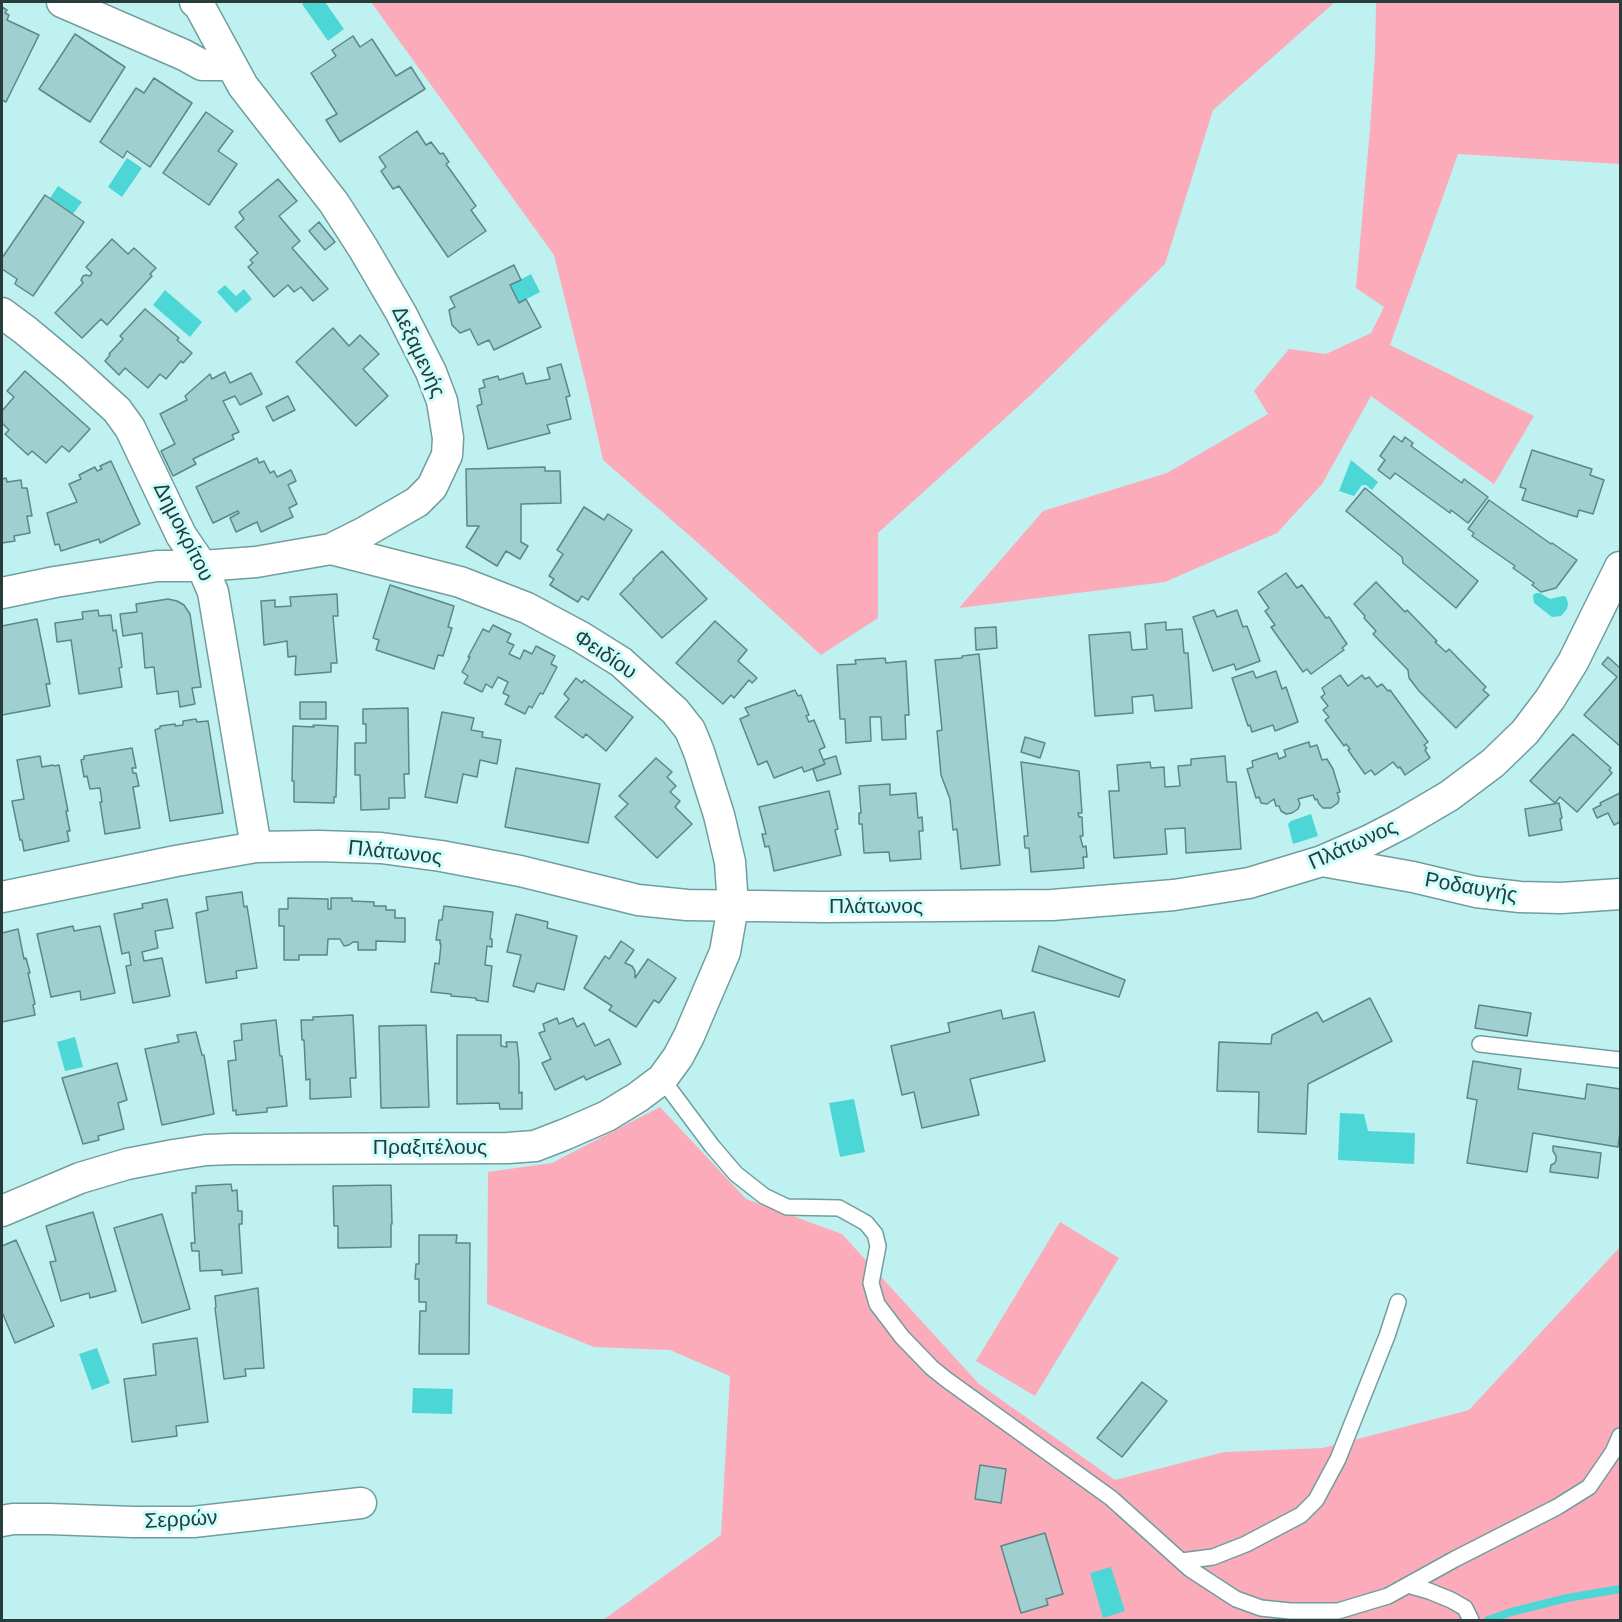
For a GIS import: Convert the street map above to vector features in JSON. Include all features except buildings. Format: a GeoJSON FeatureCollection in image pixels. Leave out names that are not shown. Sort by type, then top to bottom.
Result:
{"type":"FeatureCollection","features":[{"type":"Feature","properties":{"kind":"street"},"geometry":{"type":"LineString","coordinates":[[62,2],[202,64],[231,65]]}},
{"type":"Feature","properties":{"kind":"street","name":"Δεξαμενής"},"geometry":{"type":"LineString","coordinates":[[2,593],[157,566],[202,566],[256,562],[331,549],[417,502],[432,487],[447,455],[448,438],[442,401],[412,333],[334,203],[243,86],[198,3]]}},
{"type":"Feature","properties":{"kind":"street","name":"Δημοκρίτου"},"geometry":{"type":"LineString","coordinates":[[2,314],[26,330],[117,410],[135,438],[181,535],[202,566],[213,592],[256,847]]}},
{"type":"Feature","properties":{"kind":"street","name":"Φειδίου"},"geometry":{"type":"LineString","coordinates":[[331,549],[460,582],[527,608],[621,662],[675,711],[690,730],[699,752],[730,862],[733,906]]}},
{"type":"Feature","properties":{"kind":"street","name":"Πλάτωνος"},"geometry":{"type":"LineString","coordinates":[[2,897],[256,847],[381,848],[441,856],[520,871],[638,900],[687,905],[836,907],[1052,905],[1174,895],[1249,882],[1322,861],[1368,841],[1449,796],[1493,763],[1525,732],[1550,699],[1573,662],[1620,567]]}},
{"type":"Feature","properties":{"kind":"street","name":"Ροδαυγής"},"geometry":{"type":"LineString","coordinates":[[1322,861],[1413,877],[1476,892],[1520,897],[1561,898],[1620,894]]}},
{"type":"Feature","properties":{"kind":"street","name":"Πραξιτέλους"},"geometry":{"type":"LineString","coordinates":[[2,1211],[80,1178],[127,1164],[206,1150],[508,1148],[535,1146],[566,1134],[607,1116],[662,1079],[678,1057],[689,1036],[725,952],[733,906]]}},
{"type":"Feature","properties":{"kind":"street","name":"Σερρών"},"geometry":{"type":"LineString","coordinates":[[2,1521],[49,1519],[193,1522],[361,1503]]}},
{"type":"Feature","properties":{"kind":"lane"},"geometry":{"type":"LineString","coordinates":[[1480,1044],[1620,1060]]}},
{"type":"Feature","properties":{"kind":"lane"},"geometry":{"type":"LineString","coordinates":[[662,1079],[736,1174],[764,1196],[788,1207],[839,1208],[866,1223],[875,1234],[878,1246],[871,1283],[877,1304],[902,1337],[932,1368],[1111,1498],[1182,1562],[1236,1599],[1262,1608],[1290,1611],[1338,1611],[1388,1596],[1557,1507],[1590,1487],[1613,1452],[1620,1436]]}},
{"type":"Feature","properties":{"kind":"lane"},"geometry":{"type":"LineString","coordinates":[[1182,1562],[1213,1557],[1246,1544],[1301,1515],[1316,1500],[1338,1459],[1387,1336],[1398,1302]]}},
{"type":"Feature","properties":{"kind":"lane"},"geometry":{"type":"LineString","coordinates":[[1408,1585],[1451,1600],[1468,1614]]}},
{"type":"Feature","properties":{"kind":"shaded area"},"geometry":{"type":"Polygon","coordinates":[[[371,2],[1335,2],[1213,110],[1165,264],[1033,393],[878,533],[878,618],[821,655],[603,460],[554,255],[371,2]]]}},
{"type":"Feature","properties":{"kind":"shaded area"},"geometry":{"type":"Polygon","coordinates":[[[1376,2],[1620,2],[1620,164],[1458,154],[1390,345],[1534,416],[1494,484],[1371,396],[1322,484],[1277,533],[1165,582],[959,608],[1043,511],[1167,473],[1268,414],[1254,391],[1289,349],[1326,354],[1371,333],[1384,307],[1356,288],[1370,129],[1376,2]]]}},
{"type":"Feature","properties":{"kind":"shaded area"},"geometry":{"type":"Polygon","coordinates":[[[660,1107],[746,1199],[842,1234],[979,1384],[1115,1480],[1224,1452],[1323,1448],[1469,1410],[1620,1247],[1620,1620],[603,1620],[721,1535],[730,1376],[670,1350],[594,1347],[487,1304],[488,1172],[552,1163],[660,1107]]]}},
{"type":"Feature","properties":{"kind":"shaded area"},"geometry":{"type":"Polygon","coordinates":[[[1060,1222],[1119,1258],[1035,1396],[976,1361],[1060,1222]]]}},
{"type":"Feature","properties":{"kind":"water"},"geometry":{"type":"Polygon","coordinates":[[[325,2],[344,29],[328,41],[302,4],[325,2]]]}},
{"type":"Feature","properties":{"kind":"water"},"geometry":{"type":"Polygon","coordinates":[[[127,158],[142,168],[122,197],[108,187],[127,158]]]}},
{"type":"Feature","properties":{"kind":"water"},"geometry":{"type":"Polygon","coordinates":[[[58,186],[82,202],[73,214],[50,198],[58,186]]]}},
{"type":"Feature","properties":{"kind":"water"},"geometry":{"type":"Polygon","coordinates":[[[531,274],[540,292],[519,303],[510,285],[531,274]]]}},
{"type":"Feature","properties":{"kind":"water"},"geometry":{"type":"Polygon","coordinates":[[[225,285],[236,296],[244,289],[252,299],[236,313],[217,292],[225,285]]]}},
{"type":"Feature","properties":{"kind":"water"},"geometry":{"type":"Polygon","coordinates":[[[165,290],[202,322],[190,337],[153,305],[165,290]]]}},
{"type":"Feature","properties":{"kind":"water"},"geometry":{"type":"Polygon","coordinates":[[[1351,460],[1378,482],[1372,490],[1362,485],[1354,496],[1339,491],[1351,460]]]}},
{"type":"Feature","properties":{"kind":"water"},"geometry":{"type":"Polygon","coordinates":[[[1536,593],[1550,599],[1566,597],[1567,609],[1561,616],[1552,617],[1534,603],[1533,595],[1536,593]]]}},
{"type":"Feature","properties":{"kind":"water"},"geometry":{"type":"Polygon","coordinates":[[[1311,814],[1318,836],[1293,844],[1288,824],[1311,814]]]}},
{"type":"Feature","properties":{"kind":"water"},"geometry":{"type":"Polygon","coordinates":[[[75,1037],[83,1067],[65,1071],[57,1042],[75,1037]]]}},
{"type":"Feature","properties":{"kind":"water"},"geometry":{"type":"Polygon","coordinates":[[[854,1099],[865,1152],[840,1157],[829,1103],[854,1099]]]}},
{"type":"Feature","properties":{"kind":"water"},"geometry":{"type":"Polygon","coordinates":[[[1340,1113],[1364,1114],[1368,1131],[1415,1133],[1414,1164],[1338,1160],[1340,1113]]]}},
{"type":"Feature","properties":{"kind":"water"},"geometry":{"type":"Polygon","coordinates":[[[97,1348],[110,1383],[92,1390],[79,1354],[97,1348]]]}},
{"type":"Feature","properties":{"kind":"water"},"geometry":{"type":"Polygon","coordinates":[[[413,1388],[453,1389],[452,1414],[412,1413],[413,1388]]]}},
{"type":"Feature","properties":{"kind":"water"},"geometry":{"type":"Polygon","coordinates":[[[1111,1567],[1125,1611],[1103,1618],[1090,1573],[1111,1567]]]}},
{"type":"Feature","properties":{"kind":"waterway"},"geometry":{"type":"LineString","coordinates":[[1488,1620],[1567,1598],[1620,1589]]}}]}
